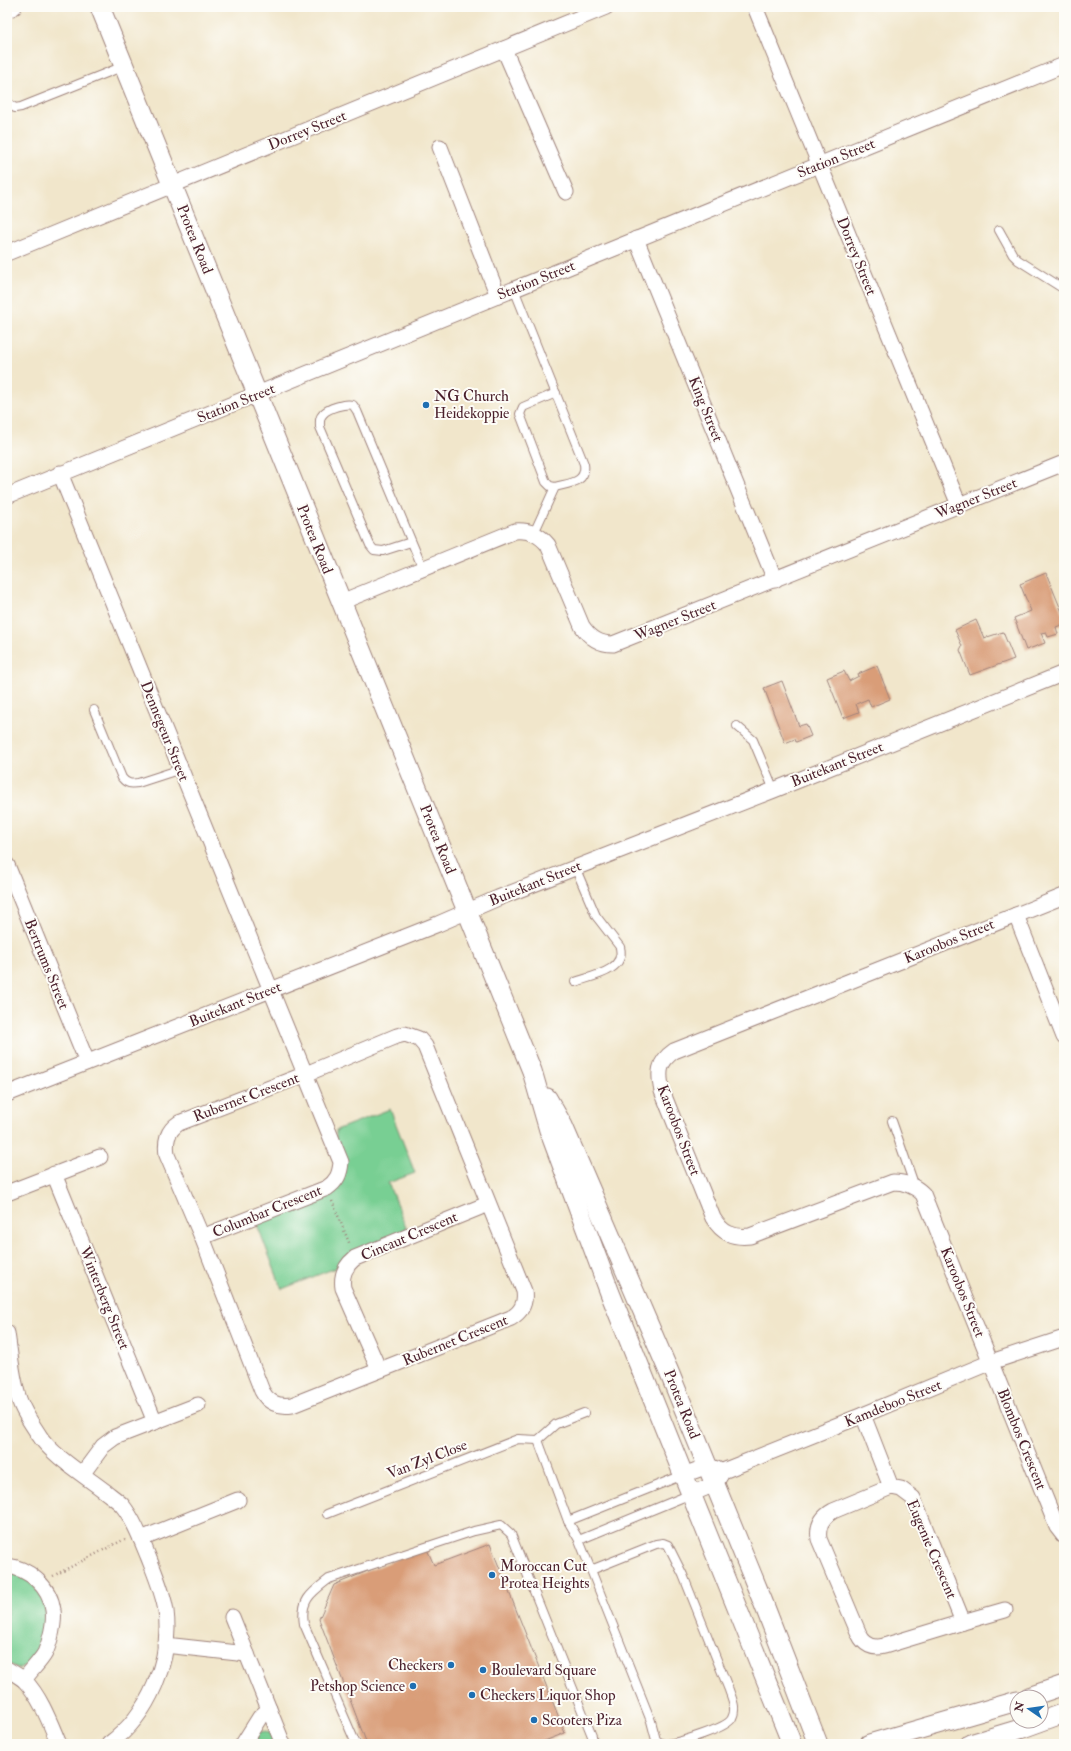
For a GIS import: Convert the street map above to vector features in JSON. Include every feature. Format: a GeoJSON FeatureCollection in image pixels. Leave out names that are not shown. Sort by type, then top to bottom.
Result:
{"type":"FeatureCollection","features":[{"type":"Feature","properties":{"kind":"street"},"geometry":{"type":"LineString","coordinates":[[7,10],[14,7]]}},
{"type":"Feature","properties":{"kind":"street","name":"Protea Road"},"geometry":{"type":"LineString","coordinates":[[100,7],[532,1071],[554,1145],[610,1293],[792,1744]]}},
{"type":"Feature","properties":{"kind":"street","name":"Dorrey Street"},"geometry":{"type":"LineString","coordinates":[[7,253],[606,7]]}},
{"type":"Feature","properties":{"kind":"street","name":"Dorrey Street"},"geometry":{"type":"LineString","coordinates":[[755,7],[959,505]]}},
{"type":"Feature","properties":{"kind":"street"},"geometry":{"type":"LineString","coordinates":[[504,49],[566,192]]}},
{"type":"Feature","properties":{"kind":"street","name":"Station Street"},"geometry":{"type":"LineString","coordinates":[[7,496],[1064,65]]}},
{"type":"Feature","properties":{"kind":"street"},"geometry":{"type":"LineString","coordinates":[[440,147],[498,296]]}},
{"type":"Feature","properties":{"kind":"street","name":"King Street"},"geometry":{"type":"LineString","coordinates":[[636,239],[775,580]]}},
{"type":"Feature","properties":{"kind":"street","name":"Wagner Street"},"geometry":{"type":"LineString","coordinates":[[534,533],[542,538],[548,545],[582,626],[587,634],[604,644],[613,644],[775,580],[1064,462]]}},
{"type":"Feature","properties":{"kind":"street","name":"Dennegeur Street"},"geometry":{"type":"LineString","coordinates":[[60,474],[270,990],[306,1074]]}},
{"type":"Feature","properties":{"kind":"street"},"geometry":{"type":"LineString","coordinates":[[341,602],[515,531],[525,530],[534,533]]}},
{"type":"Feature","properties":{"kind":"street","name":"Buitekant Street"},"geometry":{"type":"LineString","coordinates":[[7,1094],[468,912],[498,898],[575,867],[774,790],[1064,673]]}},
{"type":"Feature","properties":{"kind":"street","name":"Bertrums Street"},"geometry":{"type":"LineString","coordinates":[[7,865],[87,1062]]}},
{"type":"Feature","properties":{"kind":"street","name":"Karoobos Street"},"geometry":{"type":"LineString","coordinates":[[991,1362],[926,1198],[915,1187],[900,1182],[893,1182],[750,1236],[739,1237],[730,1235],[718,1227],[662,1091],[660,1081],[661,1066],[665,1057],[674,1051],[1064,896]]}},
{"type":"Feature","properties":{"kind":"street"},"geometry":{"type":"LineString","coordinates":[[1016,915],[1064,1037]]}},
{"type":"Feature","properties":{"kind":"street","name":"Rubernet Crescent"},"geometry":{"type":"LineString","coordinates":[[405,1034],[419,1039],[425,1046],[524,1292],[524,1304],[521,1310],[511,1318],[292,1405],[278,1405],[268,1400],[262,1391],[202,1237],[167,1155],[166,1145],[167,1135],[172,1128],[179,1123],[306,1074],[397,1036],[405,1034]]}},
{"type":"Feature","properties":{"kind":"street","name":"Protea Road"},"geometry":{"type":"LineString","coordinates":[[532,1071],[563,1126],[715,1473],[818,1744]]}},
{"type":"Feature","properties":{"kind":"street","name":"Columbar Crescent"},"geometry":{"type":"LineString","coordinates":[[202,1237],[327,1188],[338,1178],[341,1162],[306,1074]]}},
{"type":"Feature","properties":{"kind":"street"},"geometry":{"type":"LineString","coordinates":[[7,1193],[100,1157]]}},
{"type":"Feature","properties":{"kind":"street","name":"Winterberg Street"},"geometry":{"type":"LineString","coordinates":[[54,1174],[155,1422]]}},
{"type":"Feature","properties":{"kind":"street","name":"Cincaut Crescent"},"geometry":{"type":"LineString","coordinates":[[379,1370],[343,1288],[344,1272],[350,1262],[355,1258],[488,1204]]}},
{"type":"Feature","properties":{"kind":"street"},"geometry":{"type":"LineString","coordinates":[[7,1338],[17,1395],[21,1405],[44,1443],[51,1450],[83,1473],[121,1504],[132,1519],[163,1597],[166,1622],[165,1645],[154,1686],[143,1709],[126,1730],[109,1744]]}},
{"type":"Feature","properties":{"kind":"street","name":"Kamdeboo Street"},"geometry":{"type":"LineString","coordinates":[[683,1475],[715,1473],[864,1415],[991,1362],[1064,1338]]}},
{"type":"Feature","properties":{"kind":"street","name":"Blombos Crescent"},"geometry":{"type":"LineString","coordinates":[[991,1362],[1057,1527],[1064,1536]]}},
{"type":"Feature","properties":{"kind":"street"},"geometry":{"type":"LineString","coordinates":[[83,1473],[107,1442],[198,1405]]}},
{"type":"Feature","properties":{"kind":"street","name":"Eugenie Crescent"},"geometry":{"type":"LineString","coordinates":[[864,1415],[891,1488]]}},
{"type":"Feature","properties":{"kind":"street","name":"Kamdeboo Street"},"geometry":{"type":"LineString","coordinates":[[692,1494],[715,1473]]}},
{"type":"Feature","properties":{"kind":"street","name":"Eugenie Crescent"},"geometry":{"type":"LineString","coordinates":[[963,1622],[913,1498],[901,1489],[891,1488],[828,1514],[821,1521],[819,1527],[819,1539],[861,1638],[868,1645],[879,1647],[1005,1610]]}},
{"type":"Feature","properties":{"kind":"street"},"geometry":{"type":"LineString","coordinates":[[139,1536],[238,1500]]}},
{"type":"Feature","properties":{"kind":"street"},"geometry":{"type":"LineString","coordinates":[[7,1566],[23,1570],[40,1583],[52,1605],[53,1620],[44,1654],[24,1680]]}},
{"type":"Feature","properties":{"kind":"street"},"geometry":{"type":"LineString","coordinates":[[232,1617],[283,1744]]}},
{"type":"Feature","properties":{"kind":"street"},"geometry":{"type":"LineString","coordinates":[[165,1645],[247,1654]]}},
{"type":"Feature","properties":{"kind":"street"},"geometry":{"type":"LineString","coordinates":[[7,1669],[24,1680],[34,1693],[49,1719],[58,1744]]}},
{"type":"Feature","properties":{"kind":"street"},"geometry":{"type":"LineString","coordinates":[[1049,1690],[1064,1685]]}},
{"type":"Feature","properties":{"kind":"street"},"geometry":{"type":"LineString","coordinates":[[869,1744],[1009,1702]]}},
{"type":"Feature","properties":{"kind":"street"},"geometry":{"type":"LineString","coordinates":[[243,1744],[260,1717],[269,1709]]}},
{"type":"Feature","properties":{"kind":"street"},"geometry":{"type":"LineString","coordinates":[[970,1744],[1020,1729],[1064,1713]]}},
{"type":"Feature","properties":{"kind":"lane"},"geometry":{"type":"LineString","coordinates":[[7,102],[15,108],[21,107],[125,66]]}},
{"type":"Feature","properties":{"kind":"lane"},"geometry":{"type":"LineString","coordinates":[[999,230],[1018,260],[1064,289]]}},
{"type":"Feature","properties":{"kind":"lane"},"geometry":{"type":"LineString","coordinates":[[514,289],[556,393],[584,464],[585,469],[583,477],[579,480],[555,487],[550,486],[546,482],[520,414],[523,407],[556,393]]}},
{"type":"Feature","properties":{"kind":"lane"},"geometry":{"type":"LineString","coordinates":[[411,542],[378,552],[370,545],[320,427],[320,420],[324,413],[341,405],[353,405],[423,569]]}},
{"type":"Feature","properties":{"kind":"lane"},"geometry":{"type":"LineString","coordinates":[[534,533],[555,487]]}},
{"type":"Feature","properties":{"kind":"lane"},"geometry":{"type":"LineString","coordinates":[[94,710],[122,778],[126,782],[131,784],[138,783],[181,769]]}},
{"type":"Feature","properties":{"kind":"lane"},"geometry":{"type":"LineString","coordinates":[[737,726],[754,740],[774,790]]}},
{"type":"Feature","properties":{"kind":"lane"},"geometry":{"type":"LineString","coordinates":[[575,867],[596,916],[620,947],[621,953],[621,958],[613,968],[575,982]]}},
{"type":"Feature","properties":{"kind":"lane"},"geometry":{"type":"LineString","coordinates":[[892,1121],[915,1187]]}},
{"type":"Feature","properties":{"kind":"lane"},"geometry":{"type":"LineString","coordinates":[[584,1413],[556,1424],[538,1440],[568,1521],[579,1540],[651,1721],[656,1740],[663,1744]]}},
{"type":"Feature","properties":{"kind":"lane","name":"Van Zyl Close"},"geometry":{"type":"LineString","coordinates":[[327,1514],[518,1439],[538,1440]]}},
{"type":"Feature","properties":{"kind":"lane"},"geometry":{"type":"LineString","coordinates":[[568,1521],[683,1475]]}},
{"type":"Feature","properties":{"kind":"lane"},"geometry":{"type":"LineString","coordinates":[[579,1540],[692,1494]]}},
{"type":"Feature","properties":{"kind":"lane"},"geometry":{"type":"LineString","coordinates":[[356,1744],[304,1624],[302,1614],[305,1602],[314,1590],[329,1579],[474,1530],[501,1525],[511,1534],[592,1736],[593,1744]]}},
{"type":"Feature","properties":{"kind":"lane"},"geometry":{"type":"LineString","coordinates":[[591,1570],[646,1547],[663,1543],[668,1545],[672,1551],[683,1575],[729,1690],[734,1709],[732,1718],[723,1726],[668,1744]]}},
{"type":"Feature","properties":{"kind":"path"},"geometry":{"type":"LineString","coordinates":[[327,1188],[355,1258]]}},
{"type":"Feature","properties":{"kind":"path"},"geometry":{"type":"LineString","coordinates":[[40,1583],[139,1536]]}},
{"type":"Feature","properties":{"kind":"green space"},"geometry":{"type":"Polygon","coordinates":[[[390,1109],[415,1173],[388,1183],[407,1230],[338,1267],[282,1289],[256,1222],[335,1189],[336,1130],[390,1109]]]}},
{"type":"Feature","properties":{"kind":"green space"},"geometry":{"type":"Polygon","coordinates":[[[7,1572],[21,1576],[39,1593],[44,1605],[46,1617],[46,1630],[42,1643],[30,1662],[26,1666],[19,1669],[7,1663],[7,1572]]]}},
{"type":"Feature","properties":{"kind":"green space"},"geometry":{"type":"Polygon","coordinates":[[[266,1731],[272,1734],[277,1744],[250,1744],[259,1732],[266,1731]]]}},
{"type":"Feature","properties":{"kind":"building"},"geometry":{"type":"Polygon","coordinates":[[[1046,573],[1064,617],[1064,624],[1056,627],[1058,634],[1048,637],[1046,632],[1041,633],[1045,643],[1026,650],[1014,618],[1031,611],[1020,584],[1046,573]]]}},
{"type":"Feature","properties":{"kind":"building"},"geometry":{"type":"Polygon","coordinates":[[[976,620],[984,638],[1003,632],[1014,659],[970,675],[960,650],[962,646],[955,630],[976,620]]]}},
{"type":"Feature","properties":{"kind":"building"},"geometry":{"type":"Polygon","coordinates":[[[877,666],[890,699],[871,707],[868,699],[856,704],[859,712],[843,718],[827,678],[844,671],[849,681],[859,676],[858,674],[877,666]]]}},
{"type":"Feature","properties":{"kind":"building"},"geometry":{"type":"Polygon","coordinates":[[[782,681],[799,726],[806,724],[811,736],[796,742],[795,739],[785,743],[764,688],[782,681]]]}},
{"type":"Feature","properties":{"kind":"building"},"geometry":{"type":"Polygon","coordinates":[[[490,1544],[565,1733],[537,1744],[367,1744],[319,1619],[334,1585],[426,1547],[434,1565],[490,1544]]]}},
{"type":"Feature","properties":{"kind":"place","name":"NG Church Heidekoppie"},"geometry":{"type":"Point","coordinates":[426,405]}},
{"type":"Feature","properties":{"kind":"place","name":"Moroccan Cut Protea Heights"},"geometry":{"type":"Point","coordinates":[492,1575]}},
{"type":"Feature","properties":{"kind":"place","name":"Checkers"},"geometry":{"type":"Point","coordinates":[451,1665]}},
{"type":"Feature","properties":{"kind":"place","name":"Boulevard Square"},"geometry":{"type":"Point","coordinates":[483,1670]}},
{"type":"Feature","properties":{"kind":"place","name":"Petshop Science"},"geometry":{"type":"Point","coordinates":[413,1686]}},
{"type":"Feature","properties":{"kind":"place","name":"Checkers Liquor Shop"},"geometry":{"type":"Point","coordinates":[472,1695]}},
{"type":"Feature","properties":{"kind":"place","name":"Scooters Piza"},"geometry":{"type":"Point","coordinates":[534,1720]}}]}
